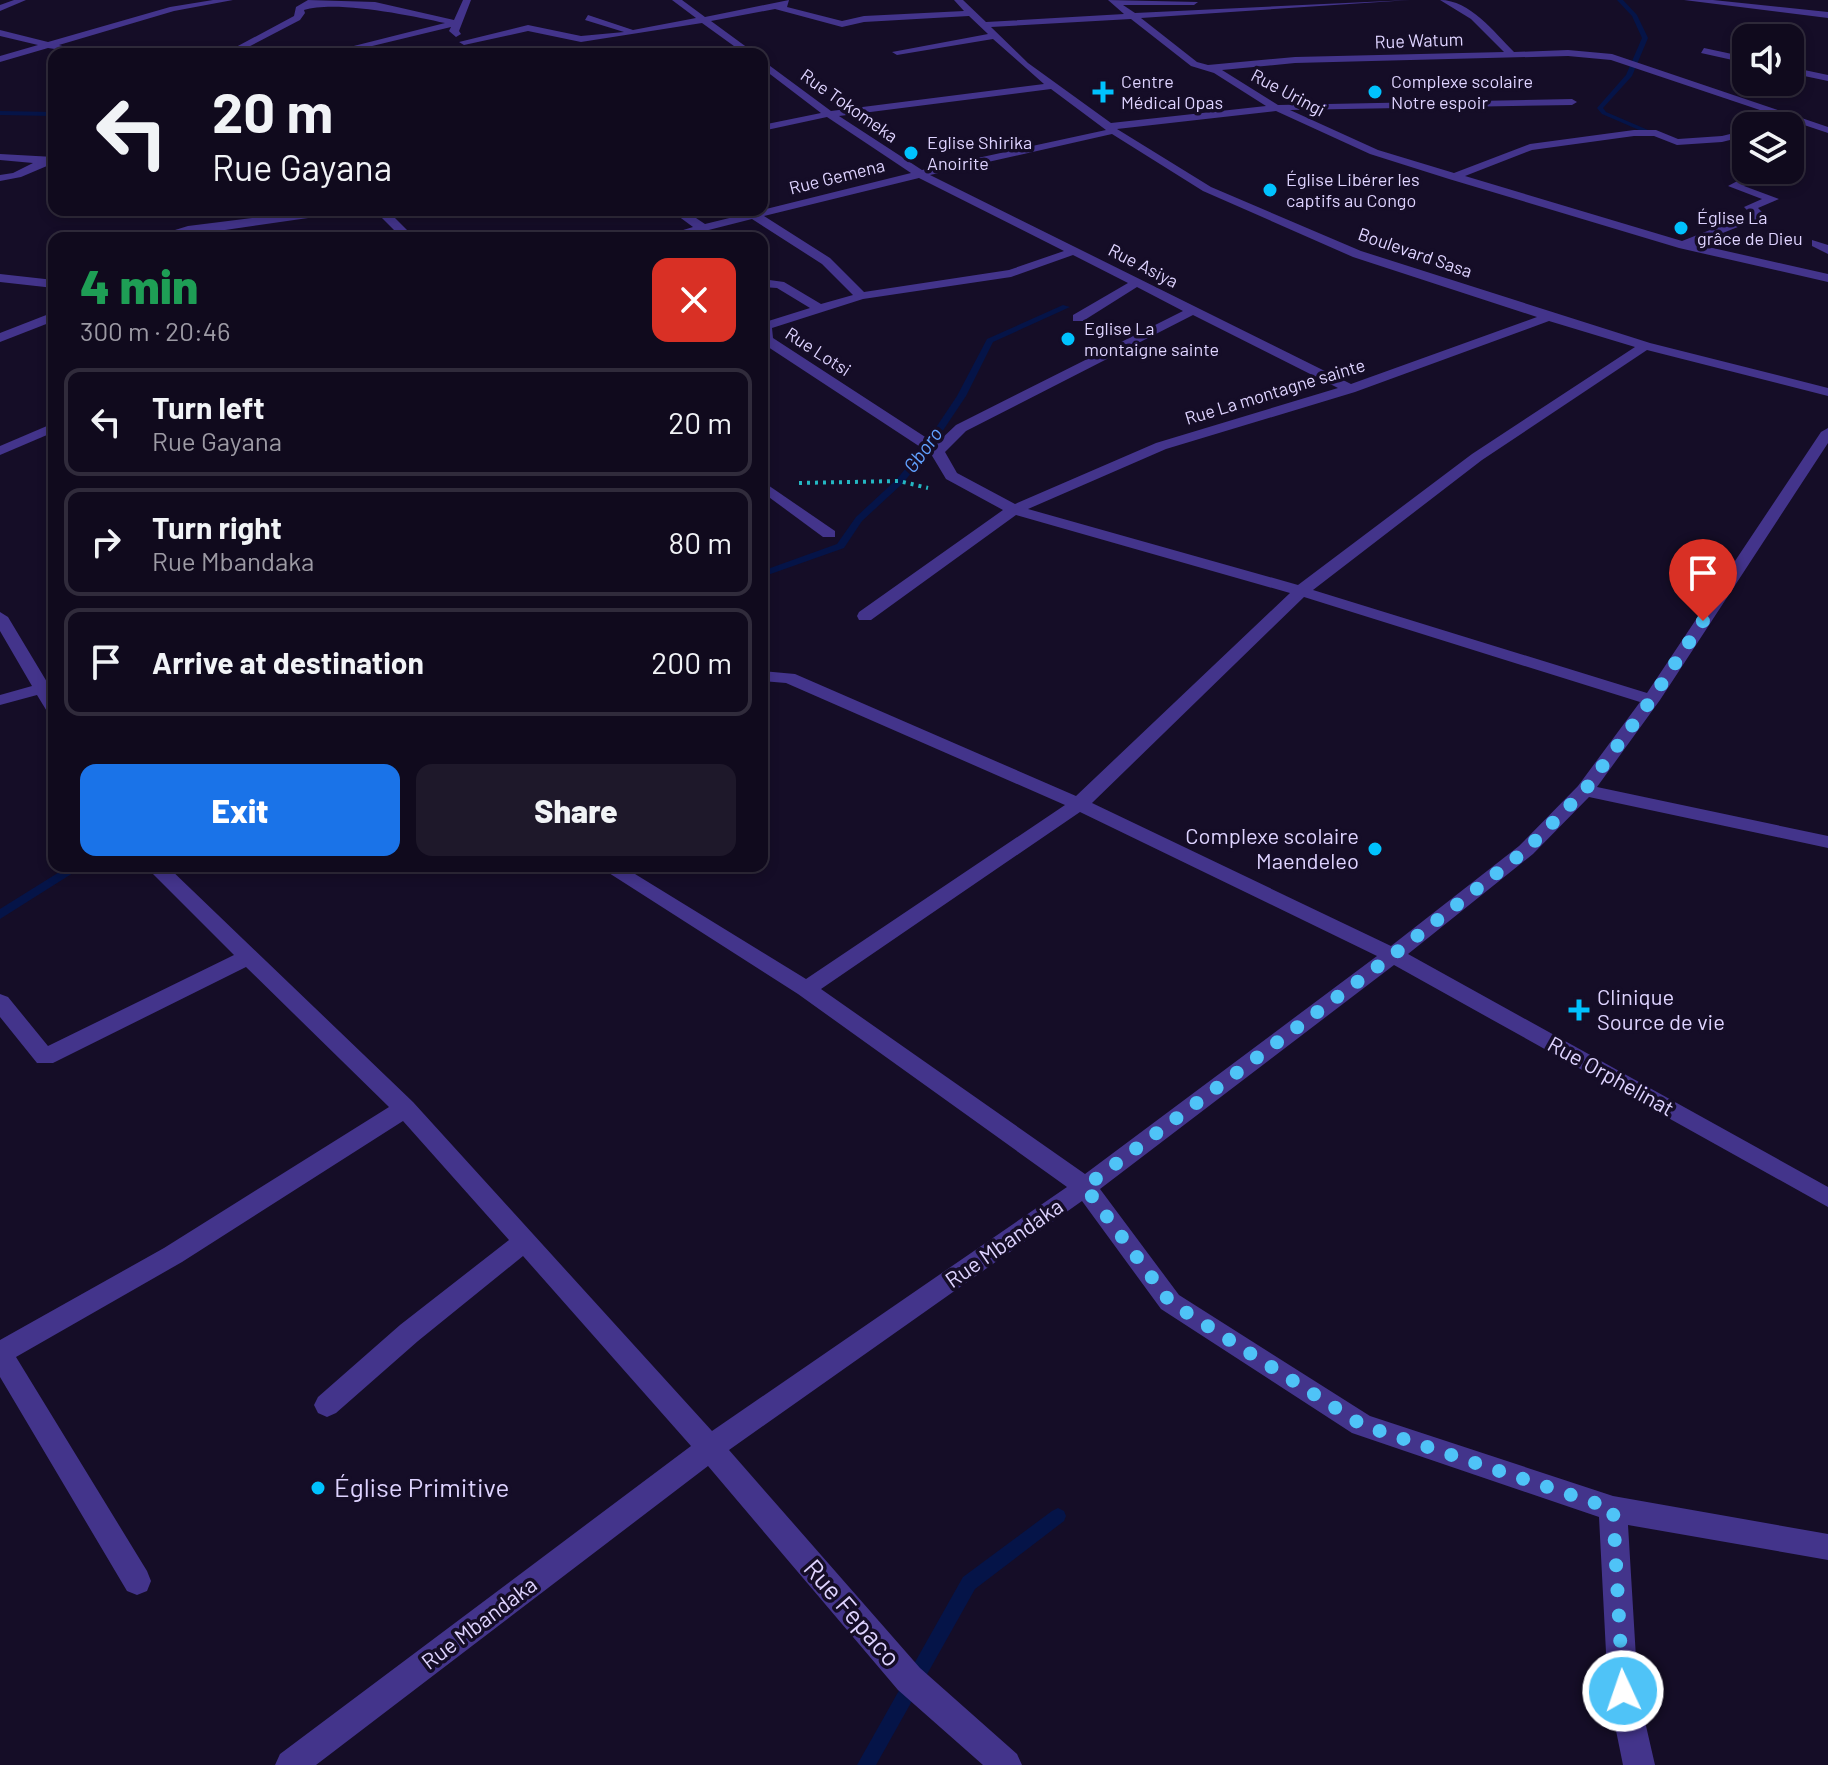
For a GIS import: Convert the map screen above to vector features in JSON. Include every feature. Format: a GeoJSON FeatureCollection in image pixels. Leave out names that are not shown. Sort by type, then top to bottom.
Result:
{"type":"FeatureCollection","features":[{"type":"Feature","properties":{"kind":"street"},"geometry":{"type":"LineString","coordinates":[[0,8],[22,0]]}},
{"type":"Feature","properties":{"kind":"street"},"geometry":{"type":"LineString","coordinates":[[0,59],[173,9],[229,0]]}},
{"type":"Feature","properties":{"kind":"street"},"geometry":{"type":"LineString","coordinates":[[240,48],[297,18],[301,13],[299,9],[317,0],[375,5],[457,23]]}},
{"type":"Feature","properties":{"kind":"street"},"geometry":{"type":"LineString","coordinates":[[467,0],[454,31],[470,48]]}},
{"type":"Feature","properties":{"kind":"street"},"geometry":{"type":"LineString","coordinates":[[676,0],[743,48]]}},
{"type":"Feature","properties":{"kind":"street"},"geometry":{"type":"LineString","coordinates":[[464,42],[528,28],[581,39],[636,33],[776,7],[785,5],[785,0]]}},
{"type":"Feature","properties":{"kind":"street","name":"Boulevard Sasa"},"geometry":{"type":"LineString","coordinates":[[958,0],[1053,86],[1111,129],[1207,189],[1357,254],[1549,317],[1645,346],[1828,392]]}},
{"type":"Feature","properties":{"kind":"street"},"geometry":{"type":"LineString","coordinates":[[1113,1],[1207,0]]}},
{"type":"Feature","properties":{"kind":"street"},"geometry":{"type":"LineString","coordinates":[[983,25],[1406,0]]}},
{"type":"Feature","properties":{"kind":"street"},"geometry":{"type":"LineString","coordinates":[[1444,0],[1474,17],[1511,54]]}},
{"type":"Feature","properties":{"kind":"street"},"geometry":{"type":"LineString","coordinates":[[1688,0],[1828,15]]}},
{"type":"Feature","properties":{"kind":"street","name":"Rue Uringi"},"geometry":{"type":"LineString","coordinates":[[1113,1],[1194,64],[1209,68],[1275,107],[1374,152],[1683,245],[1828,278]]}},
{"type":"Feature","properties":{"kind":"street"},"geometry":{"type":"LineString","coordinates":[[776,7],[842,24],[864,19],[969,13]]}},
{"type":"Feature","properties":{"kind":"street"},"geometry":{"type":"LineString","coordinates":[[588,18],[636,33]]}},
{"type":"Feature","properties":{"kind":"street"},"geometry":{"type":"LineString","coordinates":[[352,48],[457,23]]}},
{"type":"Feature","properties":{"kind":"street"},"geometry":{"type":"LineString","coordinates":[[0,33],[61,48]]}},
{"type":"Feature","properties":{"kind":"street"},"geometry":{"type":"LineString","coordinates":[[897,52],[996,36]]}},
{"type":"Feature","properties":{"kind":"street"},"geometry":{"type":"LineString","coordinates":[[0,40],[18,37]]}},
{"type":"Feature","properties":{"kind":"street"},"geometry":{"type":"LineString","coordinates":[[1704,51],[1732,57]]}},
{"type":"Feature","properties":{"kind":"street","name":"Rue Watum"},"geometry":{"type":"LineString","coordinates":[[1209,68],[1295,60],[1568,53],[1630,62],[1779,112]]}},
{"type":"Feature","properties":{"kind":"street"},"geometry":{"type":"LineString","coordinates":[[1815,75],[1828,62]]}},
{"type":"Feature","properties":{"kind":"street","name":"Rue Tokomeka"},"geometry":{"type":"LineString","coordinates":[[768,68],[829,114],[920,174]]}},
{"type":"Feature","properties":{"kind":"street"},"geometry":{"type":"LineString","coordinates":[[768,74],[775,73]]}},
{"type":"Feature","properties":{"kind":"street"},"geometry":{"type":"LineString","coordinates":[[1804,73],[1828,78]]}},
{"type":"Feature","properties":{"kind":"street"},"geometry":{"type":"LineString","coordinates":[[768,127],[829,114],[1053,86]]}},
{"type":"Feature","properties":{"kind":"street","name":"Rue Gemena"},"geometry":{"type":"LineString","coordinates":[[768,213],[1146,120],[1275,107],[1572,102]]}},
{"type":"Feature","properties":{"kind":"street","name":"Rue Watum"},"geometry":{"type":"LineString","coordinates":[[1804,121],[1828,130]]}},
{"type":"Feature","properties":{"kind":"street"},"geometry":{"type":"LineString","coordinates":[[1453,177],[1530,147],[1634,133],[1656,133],[1677,142],[1732,136]]}},
{"type":"Feature","properties":{"kind":"street"},"geometry":{"type":"LineString","coordinates":[[0,157],[48,160]]}},
{"type":"Feature","properties":{"kind":"street"},"geometry":{"type":"LineString","coordinates":[[0,188],[6,178],[30,172],[48,161]]}},
{"type":"Feature","properties":{"kind":"street","name":"Rue Asiya"},"geometry":{"type":"LineString","coordinates":[[920,174],[1350,389]]}},
{"type":"Feature","properties":{"kind":"street"},"geometry":{"type":"LineString","coordinates":[[1683,245],[1759,215],[1750,207],[1773,199],[1734,186],[1738,184]]}},
{"type":"Feature","properties":{"kind":"street"},"geometry":{"type":"LineString","coordinates":[[180,232],[296,216]]}},
{"type":"Feature","properties":{"kind":"street"},"geometry":{"type":"LineString","coordinates":[[386,216],[403,232]]}},
{"type":"Feature","properties":{"kind":"street"},"geometry":{"type":"LineString","coordinates":[[685,216],[701,227]]}},
{"type":"Feature","properties":{"kind":"street"},"geometry":{"type":"LineString","coordinates":[[755,216],[826,261],[861,296]]}},
{"type":"Feature","properties":{"kind":"street","name":"Rue Gemena"},"geometry":{"type":"LineString","coordinates":[[689,232],[755,216]]}},
{"type":"Feature","properties":{"kind":"street"},"geometry":{"type":"LineString","coordinates":[[1816,243],[1828,250]]}},
{"type":"Feature","properties":{"kind":"street","name":"Rue Lotsi"},"geometry":{"type":"LineString","coordinates":[[768,325],[861,296],[1011,273],[1074,251]]}},
{"type":"Feature","properties":{"kind":"street"},"geometry":{"type":"LineString","coordinates":[[0,278],[48,283]]}},
{"type":"Feature","properties":{"kind":"street"},"geometry":{"type":"LineString","coordinates":[[39,282],[48,278]]}},
{"type":"Feature","properties":{"kind":"street"},"geometry":{"type":"LineString","coordinates":[[1078,318],[1136,283]]}},
{"type":"Feature","properties":{"kind":"street"},"geometry":{"type":"LineString","coordinates":[[768,284],[780,285],[820,309]]}},
{"type":"Feature","properties":{"kind":"street"},"geometry":{"type":"LineString","coordinates":[[937,451],[961,428],[1192,311]]}},
{"type":"Feature","properties":{"kind":"street","name":"Rue La montagne sainte"},"geometry":{"type":"LineString","coordinates":[[865,616],[1014,510],[1161,446],[1350,389],[1549,317]]}},
{"type":"Feature","properties":{"kind":"street"},"geometry":{"type":"LineString","coordinates":[[0,338],[48,318]]}},
{"type":"Feature","properties":{"kind":"street","name":"Rue Lotsi"},"geometry":{"type":"LineString","coordinates":[[768,343],[937,451],[951,476],[1014,510],[1301,591],[1651,700]]}},
{"type":"Feature","properties":{"kind":"street"},"geometry":{"type":"LineString","coordinates":[[806,989],[1079,804],[1301,591],[1477,457],[1645,346]]}},
{"type":"Feature","properties":{"kind":"street"},"geometry":{"type":"LineString","coordinates":[[0,451],[48,430]]}},
{"type":"Feature","properties":{"kind":"street","name":"Rue Mbandaka"},"geometry":{"type":"LineString","coordinates":[[291,1765],[710,1448],[1085,1187],[1393,955],[1526,850],[1585,790],[1651,700],[1827,436]]}},
{"type":"Feature","properties":{"kind":"street"},"geometry":{"type":"LineString","coordinates":[[768,489],[829,534]]}},
{"type":"Feature","properties":{"kind":"street"},"geometry":{"type":"LineString","coordinates":[[0,617],[48,686],[0,700]]}},
{"type":"Feature","properties":{"kind":"street","name":"Rue Orphelinat"},"geometry":{"type":"LineString","coordinates":[[768,676],[789,678],[1079,804],[1393,955],[1828,1198]]}},
{"type":"Feature","properties":{"kind":"street"},"geometry":{"type":"LineString","coordinates":[[1585,790],[1828,842]]}},
{"type":"Feature","properties":{"kind":"street","name":"Rue Fepaco"},"geometry":{"type":"LineString","coordinates":[[161,872],[405,1108],[710,1448],[909,1679],[1006,1765]]}},
{"type":"Feature","properties":{"kind":"street"},"geometry":{"type":"LineString","coordinates":[[618,872],[806,989],[1085,1187],[1170,1302],[1362,1425],[1613,1509],[1828,1547]]}},
{"type":"Feature","properties":{"kind":"street"},"geometry":{"type":"LineString","coordinates":[[0,1002],[45,1057],[248,957]]}},
{"type":"Feature","properties":{"kind":"street"},"geometry":{"type":"LineString","coordinates":[[137,1581],[0,1354],[173,1255],[405,1108]]}},
{"type":"Feature","properties":{"kind":"street"},"geometry":{"type":"LineString","coordinates":[[327,1405],[409,1333],[525,1241]]}},
{"type":"Feature","properties":{"kind":"street"},"geometry":{"type":"LineString","coordinates":[[1613,1509],[1623,1691],[1639,1765]]}},
{"type":"Feature","properties":{"kind":"path"},"geometry":{"type":"LineString","coordinates":[[792,483],[899,481],[928,488]]}},
{"type":"Feature","properties":{"kind":"waterway"},"geometry":{"type":"LineString","coordinates":[[1620,0],[1634,15],[1645,38],[1629,76],[1600,108],[1604,113],[1646,131]]}},
{"type":"Feature","properties":{"kind":"waterway"},"geometry":{"type":"LineString","coordinates":[[0,113],[48,114]]}},
{"type":"Feature","properties":{"kind":"waterway","name":"Gboro"},"geometry":{"type":"LineString","coordinates":[[768,572],[841,546],[859,519],[899,482],[924,452],[962,396],[990,341],[1066,307]]}},
{"type":"Feature","properties":{"kind":"waterway","name":"Gboro"},"geometry":{"type":"LineString","coordinates":[[0,915],[68,872]]}},
{"type":"Feature","properties":{"kind":"waterway"},"geometry":{"type":"LineString","coordinates":[[866,1765],[969,1583],[1058,1516]]}},
{"type":"Feature","properties":{"kind":"place","name":"Centre Médical Opas"},"geometry":{"type":"Point","coordinates":[1103,92]}},
{"type":"Feature","properties":{"kind":"place","name":"Complexe scolaire Notre espoir"},"geometry":{"type":"Point","coordinates":[1375,92]}},
{"type":"Feature","properties":{"kind":"place","name":"Eglise Shirika Anoirite"},"geometry":{"type":"Point","coordinates":[911,153]}},
{"type":"Feature","properties":{"kind":"place","name":"Église Libérer les captifs au Congo"},"geometry":{"type":"Point","coordinates":[1270,190]}},
{"type":"Feature","properties":{"kind":"place","name":"Église La grâce de Dieu"},"geometry":{"type":"Point","coordinates":[1681,228]}},
{"type":"Feature","properties":{"kind":"place","name":"Eglise La montaigne sainte"},"geometry":{"type":"Point","coordinates":[1068,339]}},
{"type":"Feature","properties":{"kind":"place","name":"Complexe scolaire Maendeleo"},"geometry":{"type":"Point","coordinates":[1375,849]}},
{"type":"Feature","properties":{"kind":"place","name":"Clinique Source de vie"},"geometry":{"type":"Point","coordinates":[1579,1010]}},
{"type":"Feature","properties":{"kind":"place","name":"Église Primitive"},"geometry":{"type":"Point","coordinates":[318,1488]}},
{"type":"Feature","properties":{"kind":"route"},"geometry":{"type":"LineString","coordinates":[[1623,1691],[1613,1509],[1362,1425],[1170,1302],[1085,1187],[1393,955],[1526,850],[1585,790],[1651,700],[1703,621]]}}]}
